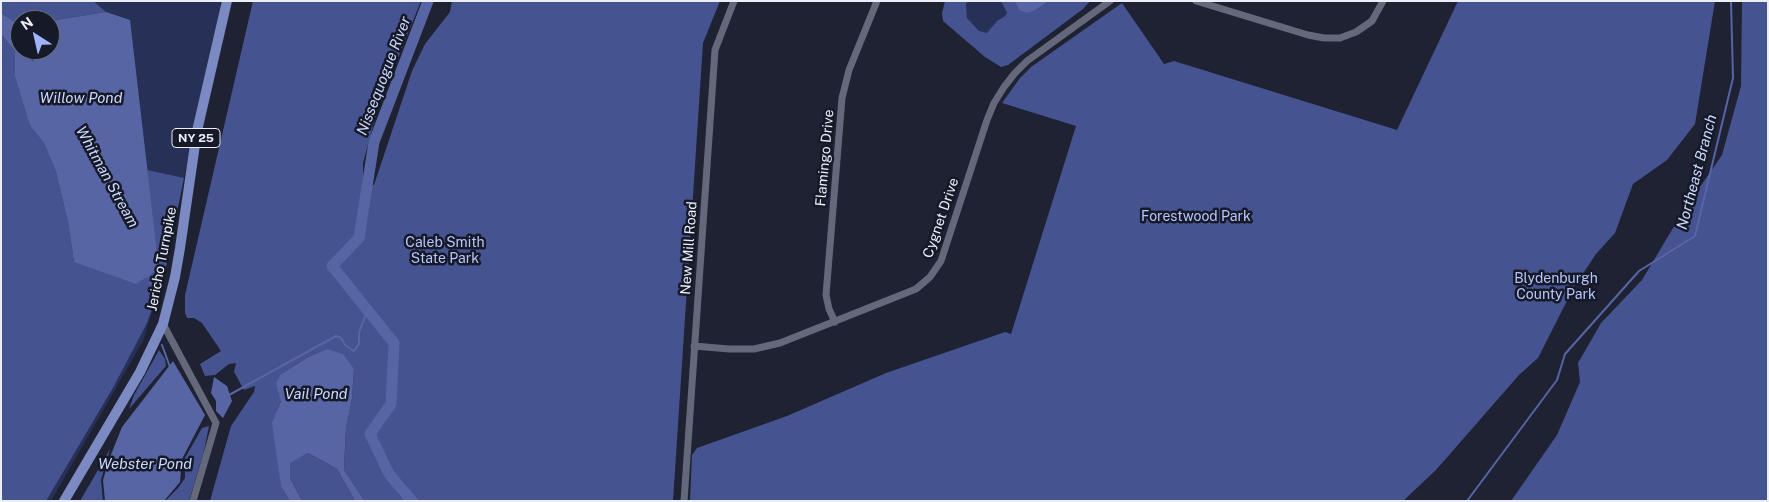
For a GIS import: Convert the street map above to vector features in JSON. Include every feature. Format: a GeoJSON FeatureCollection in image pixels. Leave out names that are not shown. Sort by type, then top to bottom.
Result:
{"type":"FeatureCollection","features":[{"type":"Feature","properties":{"kind":"main road","name":"Jericho Turnpike"},"geometry":{"type":"LineString","coordinates":[[64,501],[140,372],[163,324],[177,267],[197,131],[227,1]]}},
{"type":"Feature","properties":{"kind":"street","name":"New Mill Road"},"geometry":{"type":"LineString","coordinates":[[684,501],[715,50],[734,1]]}},
{"type":"Feature","properties":{"kind":"street","name":"Flamingo Drive"},"geometry":{"type":"LineString","coordinates":[[834,322],[826,295],[842,98],[849,70],[877,1]]}},
{"type":"Feature","properties":{"kind":"street","name":"Cygnet Drive"},"geometry":{"type":"LineString","coordinates":[[694,346],[729,349],[754,348],[780,343],[916,289],[930,277],[942,261],[994,103],[1004,87],[1027,61],[1110,1]]}},
{"type":"Feature","properties":{"kind":"street"},"geometry":{"type":"LineString","coordinates":[[1196,1],[1308,35],[1324,38],[1340,38],[1356,32],[1372,21],[1383,1]]}},
{"type":"Feature","properties":{"kind":"street"},"geometry":{"type":"LineString","coordinates":[[163,324],[216,423],[193,501]]}},
{"type":"Feature","properties":{"kind":"shaded area"},"geometry":{"type":"Polygon","coordinates":[[[1,1],[220,1],[220,13],[184,178],[182,178],[165,269],[143,341],[51,501],[1,501],[1,1]]]}},
{"type":"Feature","properties":{"kind":"shaded area"},"geometry":{"type":"Polygon","coordinates":[[[968,1],[1001,1],[1007,13],[997,21],[987,34],[979,31],[967,18],[966,4],[968,1]]]}},
{"type":"Feature","properties":{"kind":"green space"},"geometry":{"type":"Polygon","coordinates":[[[1,1],[93,1],[106,12],[60,19],[60,10],[10,10],[10,19],[1,13],[1,1]]]}},
{"type":"Feature","properties":{"kind":"green space","name":"Caleb Smith State Park"},"geometry":{"type":"Polygon","coordinates":[[[253,1],[421,1],[378,107],[363,163],[363,187],[374,185],[412,71],[425,44],[450,12],[452,1],[720,1],[703,43],[673,501],[365,501],[344,470],[346,428],[352,399],[354,369],[327,349],[310,356],[281,374],[281,401],[277,411],[281,487],[290,501],[210,501],[231,426],[254,392],[255,386],[244,390],[234,372],[236,363],[229,364],[215,375],[205,376],[200,364],[221,351],[202,323],[194,318],[187,318],[185,313],[185,295],[253,1]]]}},
{"type":"Feature","properties":{"kind":"green space"},"geometry":{"type":"Polygon","coordinates":[[[945,1],[968,1],[966,4],[967,18],[979,31],[987,33],[1007,13],[1001,1],[1014,1],[1019,10],[1036,10],[1049,1],[1090,1],[1083,9],[1008,65],[1001,67],[985,57],[943,21],[942,13],[945,1]]]}},
{"type":"Feature","properties":{"kind":"green space"},"geometry":{"type":"Polygon","coordinates":[[[1458,1],[1715,1],[1695,124],[1667,160],[1633,184],[1615,233],[1596,254],[1574,287],[1538,358],[1519,375],[1436,470],[1403,501],[690,501],[692,455],[697,448],[787,416],[886,373],[1005,332],[1011,334],[1076,126],[1002,103],[1020,78],[1031,67],[1122,3],[1164,64],[1174,61],[1397,130],[1458,1]]]}},
{"type":"Feature","properties":{"kind":"green space"},"geometry":{"type":"Polygon","coordinates":[[[1742,1],[1768,1],[1768,501],[1511,501],[1557,435],[1580,382],[1578,363],[1601,323],[1642,280],[1682,213],[1722,155],[1741,86],[1742,1]]]}},
{"type":"Feature","properties":{"kind":"green space"},"geometry":{"type":"Polygon","coordinates":[[[1,34],[10,45],[10,60],[15,60],[15,77],[30,126],[44,143],[56,172],[68,222],[74,262],[159,269],[147,170],[184,178],[164,277],[146,325],[114,386],[46,501],[1,501],[1,34]]]}},
{"type":"Feature","properties":{"kind":"green space"},"geometry":{"type":"Polygon","coordinates":[[[159,350],[165,359],[166,366],[129,409],[134,395],[159,350]]]}},
{"type":"Feature","properties":{"kind":"green space"},"geometry":{"type":"Polygon","coordinates":[[[209,426],[204,451],[189,501],[165,501],[185,478],[185,458],[202,428],[209,426]]]}},
{"type":"Feature","properties":{"kind":"green space"},"geometry":{"type":"Polygon","coordinates":[[[110,449],[101,480],[103,501],[80,501],[110,449]]]}},
{"type":"Feature","properties":{"kind":"green space"},"geometry":{"type":"Polygon","coordinates":[[[308,453],[337,469],[355,501],[302,501],[290,478],[290,462],[308,453]]]}},
{"type":"Feature","properties":{"kind":"water"},"geometry":{"type":"Polygon","coordinates":[[[1014,1],[1049,1],[1036,10],[1027,13],[1019,10],[1014,1]]]}},
{"type":"Feature","properties":{"kind":"water","name":"Willow Pond"},"geometry":{"type":"Polygon","coordinates":[[[106,12],[130,20],[159,269],[136,284],[74,262],[68,222],[56,172],[44,143],[30,126],[15,77],[15,60],[60,60],[60,19],[106,12]]]}},
{"type":"Feature","properties":{"kind":"water","name":"Willow Pond"},"geometry":{"type":"Polygon","coordinates":[[[1,13],[10,19],[10,45],[1,34],[1,13]]]}},
{"type":"Feature","properties":{"kind":"water","name":"Vail Pond"},"geometry":{"type":"Polygon","coordinates":[[[327,349],[343,354],[354,369],[352,399],[346,428],[344,470],[365,501],[355,501],[337,469],[308,453],[290,463],[290,478],[302,501],[290,501],[281,487],[272,423],[281,401],[276,383],[281,374],[310,356],[327,349]]]}},
{"type":"Feature","properties":{"kind":"water","name":"Webster Pond"},"geometry":{"type":"Polygon","coordinates":[[[173,361],[205,415],[182,459],[180,482],[164,501],[105,501],[103,480],[122,427],[173,361]]]}},
{"type":"Feature","properties":{"kind":"water"},"geometry":{"type":"Polygon","coordinates":[[[214,377],[227,386],[232,401],[223,418],[216,411],[216,401],[211,393],[214,377]]]}},
{"type":"Feature","properties":{"kind":"waterway","name":"Nissequogue River"},"geometry":{"type":"LineString","coordinates":[[412,501],[389,474],[370,434],[391,404],[394,343],[332,266],[359,238],[374,142],[428,1]]}},
{"type":"Feature","properties":{"kind":"waterway","name":"Northeast Branch"},"geometry":{"type":"LineString","coordinates":[[1467,501],[1557,380],[1565,354],[1639,271],[1695,236],[1733,78],[1731,1]]}},
{"type":"Feature","properties":{"kind":"waterway","name":"Whitman Stream"},"geometry":{"type":"LineString","coordinates":[[148,274],[153,291]]}},
{"type":"Feature","properties":{"kind":"waterway","name":"Whitman Stream"},"geometry":{"type":"LineString","coordinates":[[229,395],[336,336],[341,338],[346,346],[354,351],[359,344],[359,333],[367,311]]}},
{"type":"Feature","properties":{"kind":"waterway","name":"Whitman Stream"},"geometry":{"type":"LineString","coordinates":[[162,345],[170,367]]}},
{"type":"Feature","properties":{"kind":"park label","name":"Forestwood Park"},"geometry":{"type":"Point","coordinates":[1196,217]}},
{"type":"Feature","properties":{"kind":"park label","name":"Blydenburgh County Park"},"geometry":{"type":"Point","coordinates":[1556,288]}}]}
